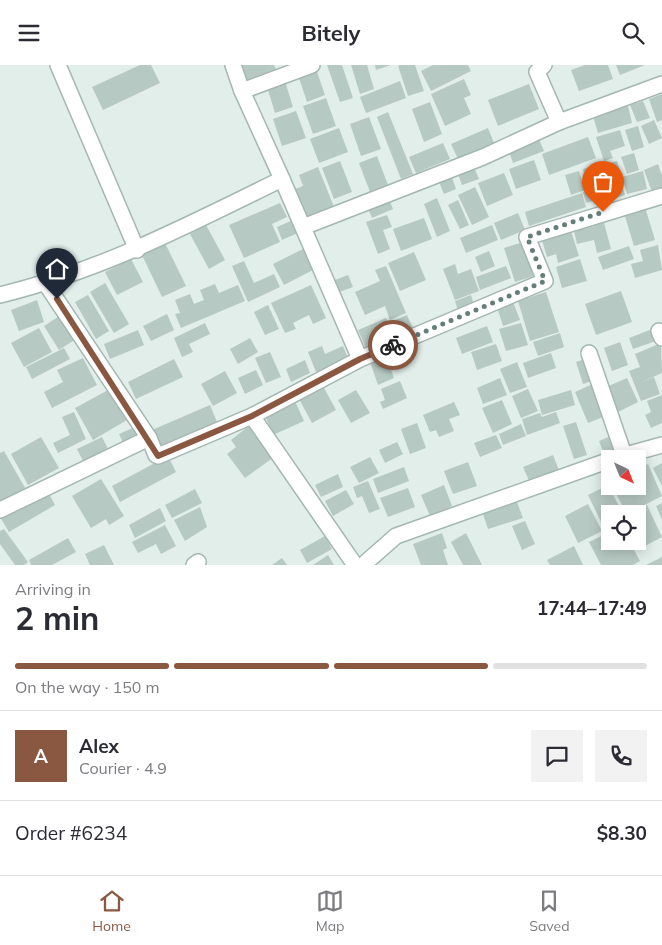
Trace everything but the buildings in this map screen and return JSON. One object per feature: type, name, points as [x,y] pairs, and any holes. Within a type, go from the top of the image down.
[{"type":"street","points":[[58,65],[136,250]]},
{"type":"street","points":[[232,65],[360,359]]},
{"type":"street","points":[[242,91],[312,65]]},
{"type":"street","points":[[544,65],[537,72],[559,122]]},
{"type":"street","points":[[303,227],[483,157],[559,122],[662,84]]},
{"type":"street","points":[[0,295],[46,284],[136,250],[282,179]]},
{"type":"street","points":[[46,284],[158,456],[252,416],[360,359],[545,281],[527,237],[662,196]]},
{"type":"street","points":[[589,353],[614,450]]},
{"type":"street","points":[[252,416],[355,565]]},
{"type":"street","points":[[0,510],[148,438]]},
{"type":"street","points":[[644,450],[662,445]]},
{"type":"street","points":[[363,565],[396,536],[601,463]]},
{"type":"way so far","points":[[393,345],[545,281],[527,237],[603,212]]},
{"type":"route","points":[[57,299],[158,456],[252,416],[360,359],[393,345]]}]
